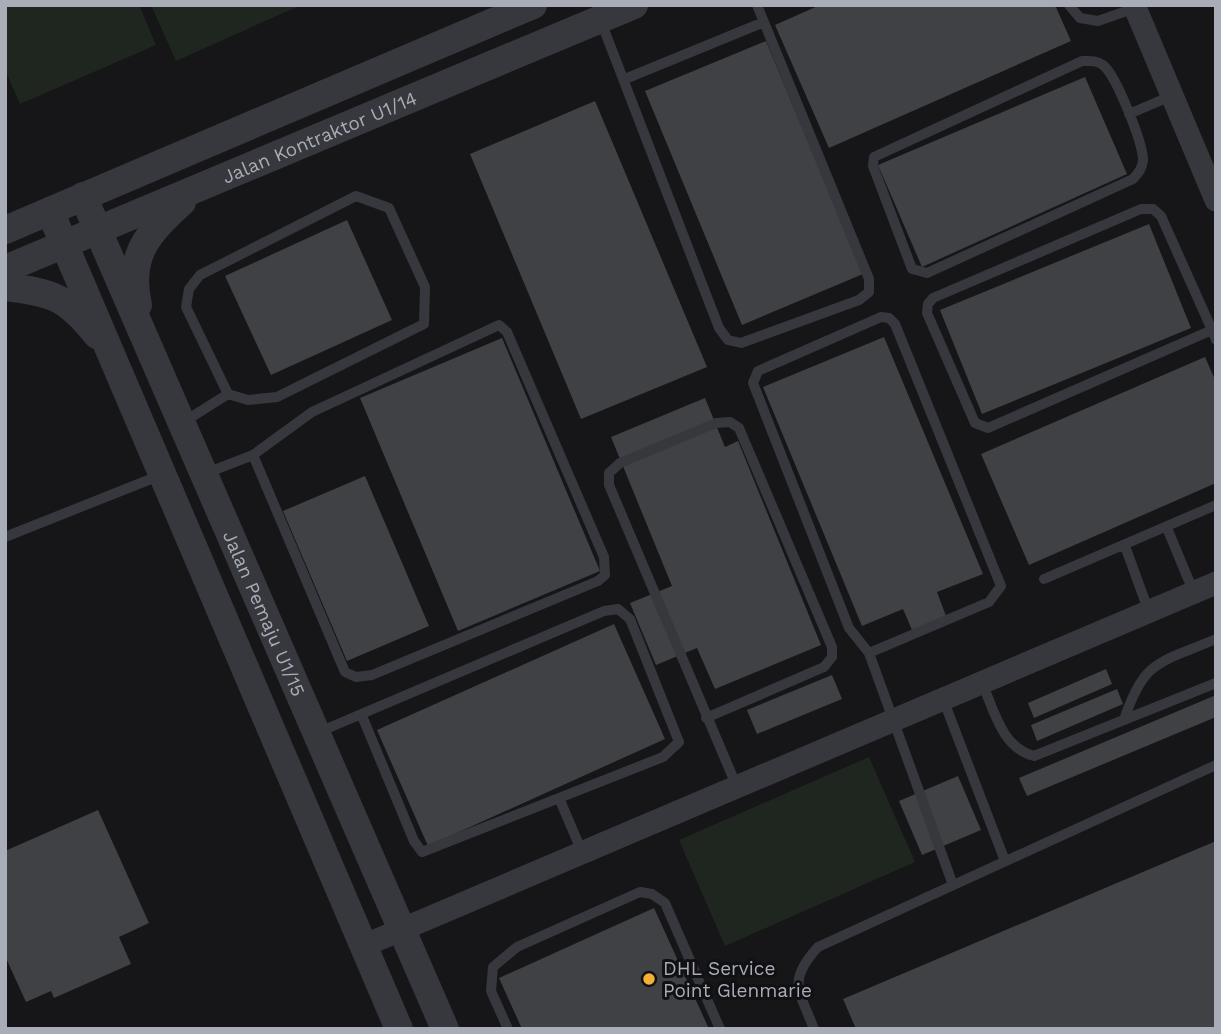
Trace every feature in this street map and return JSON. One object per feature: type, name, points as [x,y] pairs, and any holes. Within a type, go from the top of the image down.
[{"type":"street","name":"Jalan Kontraktor U1/14","points":[[5,230],[533,5]]},
{"type":"street","name":"Jalan Kontraktor U1/14","points":[[5,269],[634,5]]},
{"type":"street","points":[[1134,7],[1216,200]]},
{"type":"street","points":[[146,342],[134,287],[138,257],[149,232],[197,189]]},
{"type":"street","name":"Jalan Pemaju U1/15","points":[[83,196],[445,1029]]},
{"type":"street","name":"Jalan Pemaju U1/15","points":[[50,211],[399,1029]]},
{"type":"street","points":[[5,287],[47,292],[78,311],[113,357]]},
{"type":"street","points":[[363,946],[1216,583]]},
{"type":"lane","points":[[600,19],[719,328],[728,341],[741,343],[859,300],[869,292],[869,279],[757,5]]},
{"type":"lane","points":[[1069,5],[1080,18],[1098,21],[1134,7]]},
{"type":"lane","points":[[625,79],[764,22]]},
{"type":"lane","points":[[1082,61],[1095,61],[1106,67],[1129,114],[1143,157],[1142,170],[1133,178],[927,273],[912,269],[873,166],[874,157],[1082,61]]},
{"type":"lane","points":[[1129,114],[1171,96]]},
{"type":"lane","points":[[182,423],[228,394],[248,400],[277,397],[424,324],[425,287],[389,208],[356,196],[200,275],[189,289],[187,307],[228,394]]},
{"type":"lane","points":[[1141,209],[1153,209],[1161,216],[1214,333],[988,428],[975,423],[927,313],[928,304],[933,298],[1141,209]]},
{"type":"lane","points":[[869,653],[989,602],[1001,586],[895,324],[889,318],[881,317],[758,371],[753,383],[849,628],[869,653],[891,721],[953,885]]},
{"type":"lane","points":[[204,474],[253,456],[312,412],[499,325],[507,332],[604,557],[605,575],[598,581],[372,675],[356,677],[345,672],[253,456]]},
{"type":"lane","points":[[706,718],[824,667],[832,657],[832,647],[745,441],[739,428],[730,422],[716,423],[620,463],[609,473],[609,485],[706,718],[737,787]]},
{"type":"lane","points":[[5,537],[163,474]]},
{"type":"lane","points":[[1044,579],[1216,505]]},
{"type":"lane","points":[[1167,528],[1194,593]]},
{"type":"lane","points":[[1125,546],[1149,612]]},
{"type":"lane","points":[[317,733],[604,611],[618,608],[630,619],[679,742],[663,757],[422,852],[414,841],[362,716]]},
{"type":"lane","points":[[1124,720],[1135,688],[1151,667],[1216,639]]},
{"type":"lane","points":[[982,683],[1007,738],[1019,752],[1034,756],[1216,683]]},
{"type":"lane","points":[[943,699],[1005,861]]},
{"type":"lane","points":[[814,1029],[797,985],[800,966],[818,947],[1216,765]]},
{"type":"lane","points":[[559,798],[582,852]]},
{"type":"lane","points":[[508,1029],[491,991],[493,967],[517,947],[640,892],[652,894],[664,903],[720,1029]]},
{"type":"shaded area","points":[[5,5],[139,5],[156,45],[20,104],[5,70]]},
{"type":"shaded area","points":[[151,5],[301,5],[176,61]]},
{"type":"shaded area","points":[[869,757],[915,862],[725,946],[679,840]]},
{"type":"building","points":[[820,5],[1055,5],[1071,41],[829,148],[775,25]]},
{"type":"building","points":[[766,41],[863,274],[742,325],[645,91]]},
{"type":"building","points":[[1085,77],[1127,174],[922,267],[878,165]]},
{"type":"building","points":[[595,101],[707,367],[581,419],[470,154]]},
{"type":"building","points":[[347,220],[392,320],[271,375],[225,276]]},
{"type":"building","points":[[1149,224],[1191,328],[982,414],[940,310]]},
{"type":"building","points":[[884,337],[983,574],[937,592],[946,616],[912,630],[903,609],[862,626],[763,387]]},
{"type":"building","points":[[502,338],[600,571],[458,631],[360,398]]},
{"type":"building","points":[[1205,357],[1216,382],[1216,483],[1029,565],[981,454]]},
{"type":"building","points":[[705,398],[725,447],[738,441],[821,645],[715,689],[697,648],[656,665],[630,603],[672,586],[611,437]]},
{"type":"building","points":[[365,476],[429,626],[347,661],[283,511]]},
{"type":"building","points":[[614,624],[665,739],[428,846],[377,730]]},
{"type":"building","points":[[1106,669],[1112,684],[1034,718],[1028,703]]},
{"type":"building","points":[[832,675],[842,699],[757,734],[747,710]]},
{"type":"building","points":[[1117,689],[1123,704],[1037,741],[1031,725]]},
{"type":"building","points":[[1216,695],[1216,717],[1027,796],[1019,778]]},
{"type":"building","points":[[958,776],[981,830],[922,855],[899,801]]},
{"type":"building","points":[[98,810],[149,923],[119,937],[131,964],[54,998],[51,991],[26,1002],[5,956],[5,851]]},
{"type":"building","points":[[1216,841],[1216,1029],[856,1029],[843,999]]},
{"type":"building","points":[[654,908],[709,1029],[522,1029],[499,978]]},
{"type":"place","name":"DHL Service Point Glenmarie","points":[[649,979]]}]
